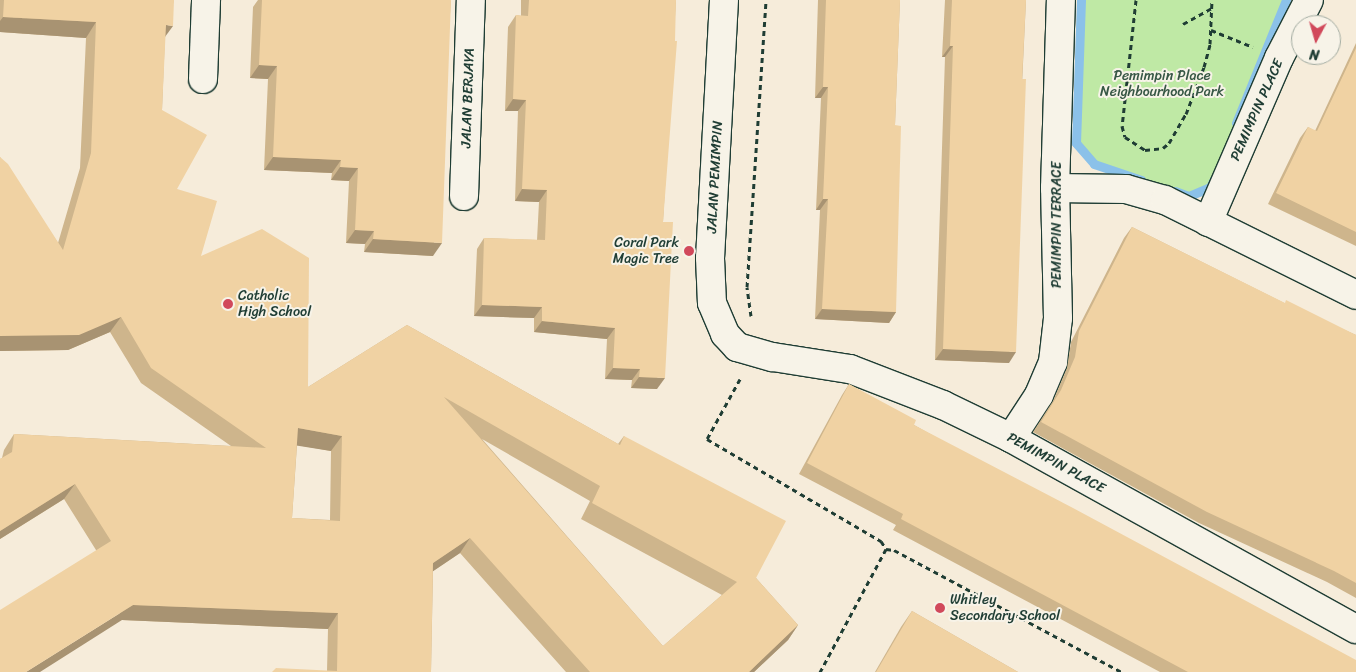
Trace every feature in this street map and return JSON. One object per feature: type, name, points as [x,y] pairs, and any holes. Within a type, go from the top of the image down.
[{"type":"street","points":[[203,79],[206,0]]},
{"type":"street","name":"JALAN BERJAYA","points":[[464,196],[471,0]]},
{"type":"street","name":"JALAN PEMIMPIN","points":[[724,0],[710,258],[712,303],[725,334],[745,350]]},
{"type":"street","name":"PEMIMPIN TERRACE","points":[[1012,438],[1039,396],[1053,362],[1058,318],[1055,188],[1061,0]]},
{"type":"street","name":"PEMIMPIN PLACE","points":[[1208,222],[1279,58],[1309,0]]},
{"type":"street","points":[[1055,188],[1126,189],[1165,200],[1356,295]]},
{"type":"street","name":"PEMIMPIN PLACE","points":[[745,350],[850,369],[943,405],[1012,438],[1356,629]]},
{"type":"path","points":[[766,0],[747,288],[745,350],[707,439],[882,541],[886,549]]},
{"type":"path","points":[[1136,0],[1122,126],[1125,137],[1145,150],[1163,148],[1176,134],[1204,67],[1211,30],[1212,0]]},
{"type":"path","points":[[1182,24],[1212,8]]},
{"type":"path","points":[[1211,30],[1238,42]]},
{"type":"path","points":[[820,672],[886,549]]},
{"type":"path","points":[[886,549],[894,550],[1122,672]]},
{"type":"green space","name":"Pemimpin Place Neighbourhood Park","points":[[1081,0],[1286,0],[1210,187],[1189,196],[1094,164],[1076,143]]},
{"type":"building","name":"Catholic High School","points":[[4,0],[174,0],[173,26],[166,25],[162,110],[207,135],[177,189],[217,201],[201,256],[262,229],[309,258],[308,387],[407,325],[620,445],[624,436],[786,521],[756,578],[798,625],[749,672],[590,672],[470,538],[433,563],[431,672],[272,672],[276,668],[337,671],[338,613],[133,605],[26,672],[0,672],[0,610],[111,541],[75,484],[0,531],[0,459],[12,452],[14,434],[266,448],[151,368],[121,317],[79,335],[0,336],[0,157],[8,164],[63,250],[91,153],[96,22],[3,17]],"holes":[[[444,397],[600,486],[592,503],[737,582],[663,646]],[[298,428],[342,436],[340,521],[292,518]]]},
{"type":"building","points":[[262,0],[451,0],[442,243],[373,239],[374,231],[355,230],[358,168],[340,167],[341,160],[273,157],[277,66],[259,65]]},
{"type":"building","points":[[529,0],[676,0],[675,41],[677,41],[663,222],[673,222],[665,378],[639,377],[640,369],[613,368],[615,328],[542,321],[542,307],[482,305],[484,238],[545,240],[547,190],[522,189],[526,100],[513,99],[516,15],[528,16]]},
{"type":"building","points":[[826,0],[900,0],[895,125],[901,126],[896,312],[822,309],[828,199],[823,199],[828,87],[823,87]]},
{"type":"building","points":[[952,0],[1026,0],[1022,79],[1026,79],[1016,352],[943,349],[953,46],[950,46]]},
{"type":"building","points":[[1356,48],[1356,232],[1276,193],[1308,127],[1317,131]]},
{"type":"building","points":[[1132,227],[1285,303],[1286,300],[1356,335],[1356,583],[1207,512],[1041,422],[1061,390],[1075,357],[1079,331]]},
{"type":"building","points":[[849,384],[916,420],[914,425],[1356,660],[1356,672],[1188,672],[901,519],[903,514],[807,463]]},
{"type":"building","points":[[912,611],[1018,672],[876,672]]},
{"type":"waterway","points":[[1081,0],[1076,143],[1094,164],[1141,180]]},
{"type":"waterway","points":[[1236,123],[1286,0]]},
{"type":"waterway","points":[[1175,191],[1189,196],[1210,187],[1214,179]]},
{"type":"place","name":"Coral Park Magic Tree","points":[[689,251]]},
{"type":"place","name":"Catholic High School","points":[[228,304]]},
{"type":"place","name":"Whitley Secondary School","points":[[940,608]]}]
